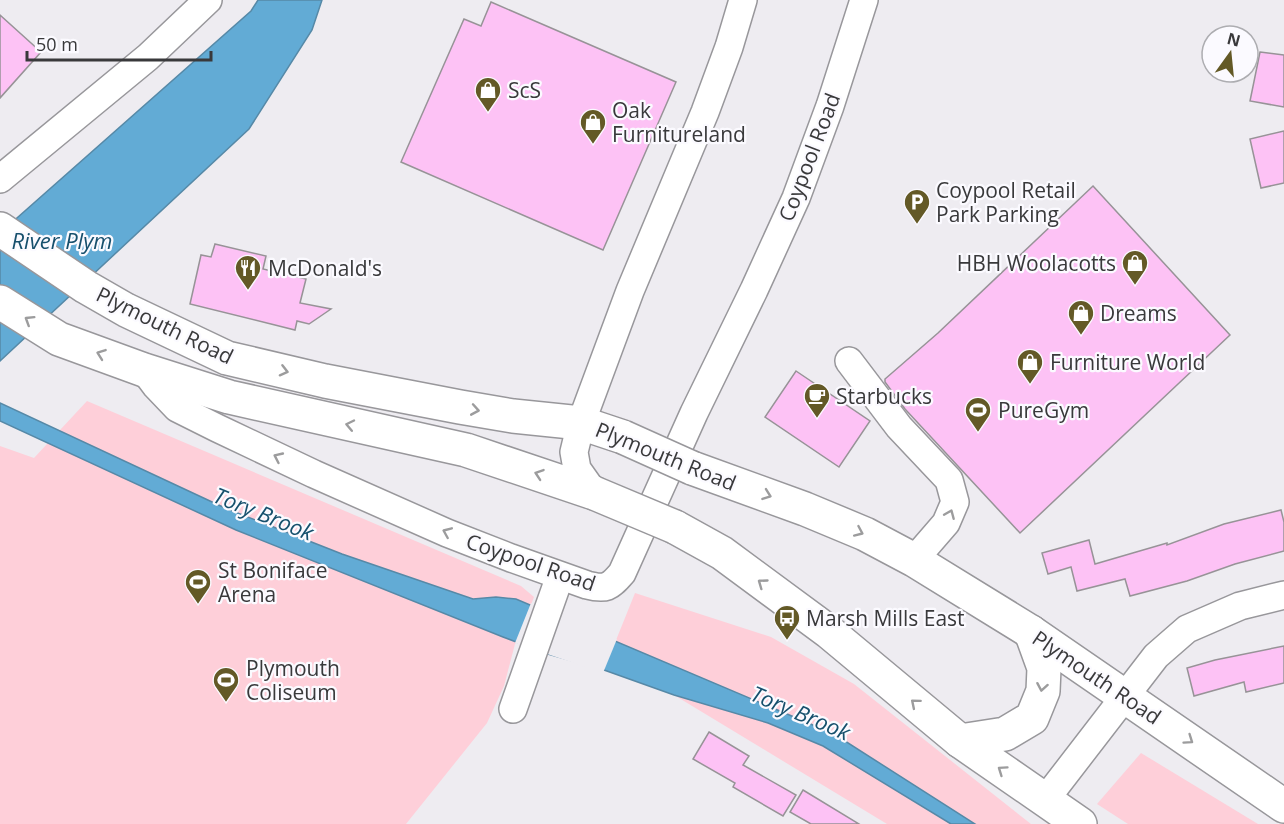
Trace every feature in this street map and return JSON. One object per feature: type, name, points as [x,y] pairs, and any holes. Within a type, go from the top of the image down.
[{"type":"main road","name":"Plymouth Road","points":[[0,229],[86,287],[126,310],[227,358],[325,381],[471,409],[581,423],[622,437],[692,468],[805,509],[865,534],[914,560],[1031,632],[1284,806]]},
{"type":"main road","name":"Plymouth Road","points":[[0,302],[59,339],[144,370],[229,397],[466,450],[594,493],[675,527],[722,553],[829,632],[960,741],[1080,824]]},
{"type":"main road","points":[[960,741],[1005,734],[1032,718],[1043,691],[1044,668],[1031,632]]},
{"type":"street","points":[[0,179],[148,57],[208,0]]},
{"type":"street","points":[[594,493],[578,469],[574,452],[581,423],[630,291],[705,112],[729,47],[742,0]]},
{"type":"street","name":"Coypool Road","points":[[144,370],[177,408],[314,474],[447,533],[560,576],[600,588],[612,585],[622,573],[694,413],[796,198],[830,106],[864,0]]},
{"type":"street","points":[[849,361],[899,427],[949,480],[955,502],[946,524],[914,560]]},
{"type":"street","points":[[513,709],[560,576]]},
{"type":"street","points":[[1045,800],[1156,656],[1187,629],[1240,606],[1284,596]]},
{"type":"shaded area","name":"St Boniface Arena","points":[[87,401],[521,586],[534,597],[515,644],[504,686],[487,723],[406,824],[0,824],[0,446],[34,458]]},
{"type":"shaded area","points":[[635,593],[771,637],[854,684],[1031,824],[887,824],[674,695],[604,670]]},
{"type":"shaded area","points":[[1141,753],[1258,824],[1128,824],[1097,804]]},
{"type":"water","name":"River Plym","points":[[258,0],[322,0],[312,30],[249,129],[0,361],[0,233],[251,11]]},
{"type":"water","points":[[0,403],[225,508],[342,554],[473,599],[496,597],[516,599],[834,734],[975,824],[951,824],[823,746],[768,723],[548,654],[236,530],[0,421]]},
{"type":"pier","points":[[531,603],[617,639],[603,673],[515,643]]},
{"type":"building","points":[[491,2],[676,82],[603,250],[401,162],[464,19],[481,26]]},
{"type":"building","points":[[0,15],[41,52],[0,98]]},
{"type":"building","points":[[1260,52],[1284,55],[1284,107],[1250,101],[1253,84],[1260,84]]},
{"type":"building","points":[[1284,131],[1284,183],[1261,188],[1250,139]]},
{"type":"building","points":[[1093,186],[1230,335],[1020,533],[905,409],[885,379],[938,333]]},
{"type":"building","name":"McDonald's","points":[[215,244],[266,256],[263,269],[306,279],[300,303],[331,309],[309,324],[297,321],[295,330],[190,304],[201,255],[211,257]]},
{"type":"building","name":"Starbucks","points":[[796,371],[870,421],[839,467],[765,417]]},
{"type":"building","points":[[1281,510],[1284,522],[1284,551],[1130,596],[1125,579],[1077,591],[1071,567],[1048,574],[1042,553],[1089,540],[1095,564],[1167,543],[1167,545],[1224,524]]},
{"type":"building","points":[[1284,646],[1284,683],[1246,692],[1244,682],[1194,696],[1187,668]]},
{"type":"building","points":[[709,732],[749,756],[743,765],[796,795],[783,816],[733,787],[735,783],[693,759]]},
{"type":"building","points":[[803,790],[859,824],[811,824],[790,812]]},
{"type":"place","name":"ScS","points":[[488,113]]},
{"type":"place","name":"Oak Furnitureland","points":[[593,145]]},
{"type":"place","name":"Coypool Retail Park Parking","points":[[917,225]]},
{"type":"place","name":"HBH Woolacotts","points":[[1135,286]]},
{"type":"place","name":"McDonald's","points":[[248,291]]},
{"type":"place","name":"Dreams","points":[[1081,336]]},
{"type":"place","name":"Furniture World","points":[[1030,385]]},
{"type":"place","name":"Starbucks","points":[[817,419]]},
{"type":"place","name":"PureGym","points":[[978,433]]},
{"type":"place","name":"St Boniface Arena","points":[[198,605]]},
{"type":"place","name":"Marsh Mills East","points":[[787,641]]},
{"type":"place","name":"Plymouth Coliseum","points":[[226,703]]},
{"type":"water label","name":"Tory Brook","points":[[264,513]]},
{"type":"water label","name":"Tory Brook","points":[[801,712]]}]
